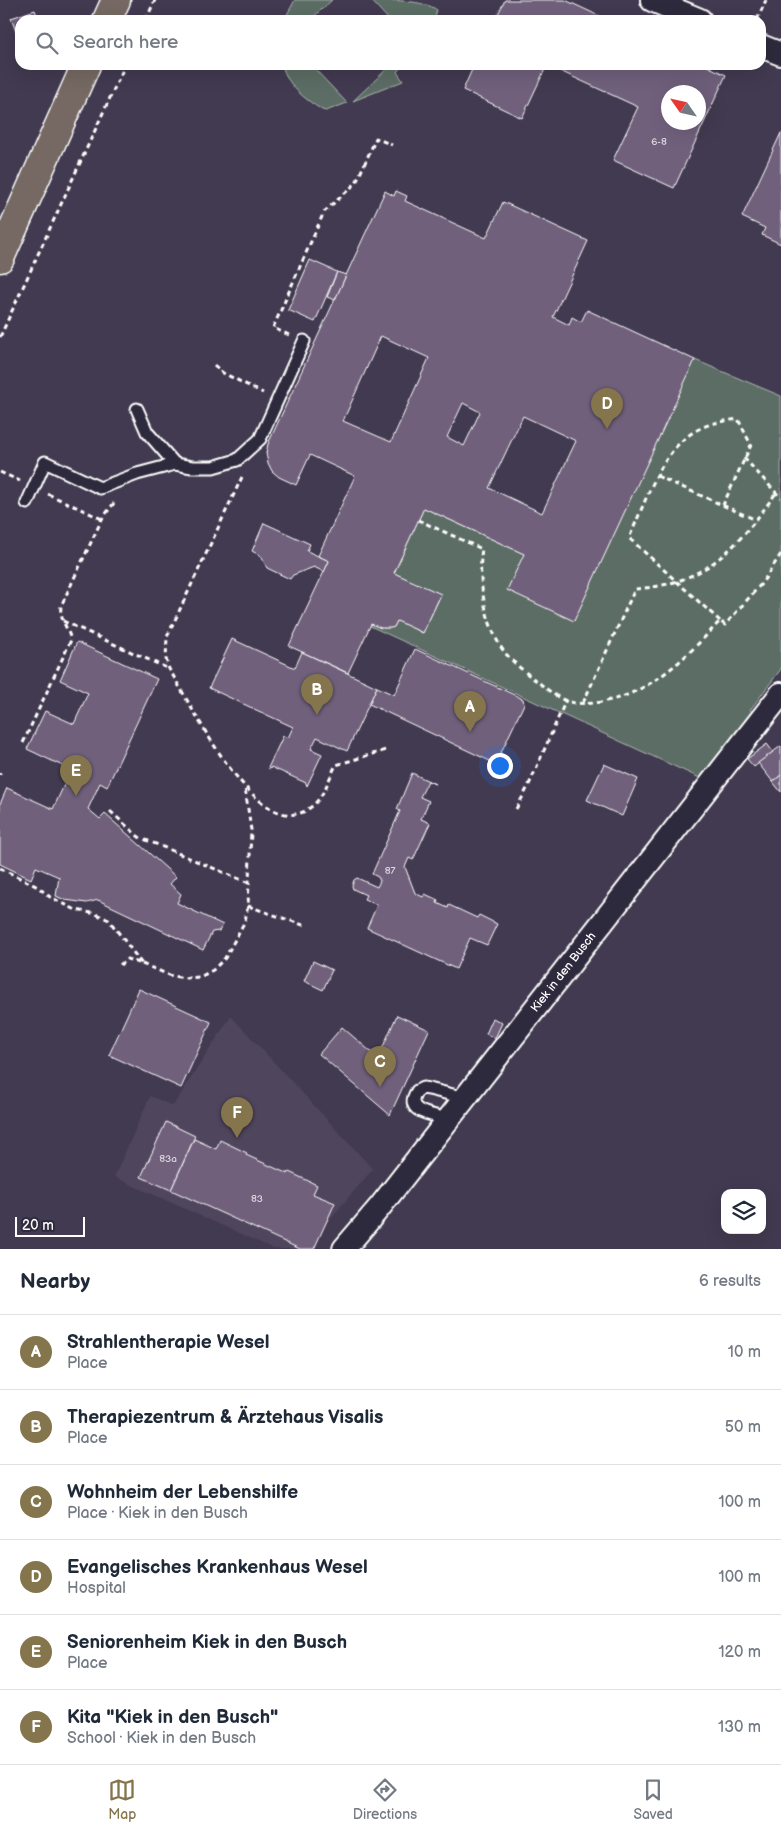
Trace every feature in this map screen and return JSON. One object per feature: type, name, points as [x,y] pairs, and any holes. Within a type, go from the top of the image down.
[{"type":"main road","points":[[109,15],[116,0]]},
{"type":"main road","points":[[0,258],[84,70]]},
{"type":"street","points":[[652,0],[688,15]]},
{"type":"street","points":[[766,48],[781,54]]},
{"type":"street","name":"Kiek in den Busch","points":[[344,1249],[379,1208],[781,694]]},
{"type":"lane","points":[[26,503],[45,462],[100,488],[137,474],[176,464],[192,468],[213,467],[237,460],[260,439],[304,340]]},
{"type":"lane","points":[[136,410],[147,432],[176,464]]},
{"type":"lane","points":[[448,1119],[416,1109],[413,1100],[417,1091],[423,1088],[465,1098]]},
{"type":"path","points":[[148,15],[155,0]]},
{"type":"path","points":[[759,15],[766,0]]},
{"type":"path","points":[[0,337],[123,70]]},
{"type":"path","points":[[304,340],[273,328],[324,212],[356,183],[376,138],[392,145]]},
{"type":"path","points":[[214,365],[223,373],[238,380]]},
{"type":"path","points":[[723,506],[750,445],[738,420],[724,421],[703,427],[681,441],[666,458],[629,538],[725,625],[770,572],[781,554]]},
{"type":"path","points":[[744,458],[781,498]]},
{"type":"path","points":[[657,476],[756,520]]},
{"type":"path","points":[[239,482],[167,637],[166,659],[169,669],[223,758],[245,788],[256,800],[278,813],[288,815],[311,808],[320,797],[336,764],[386,750]]},
{"type":"path","points":[[583,703],[635,589],[677,582],[706,567],[739,541],[776,492]]},
{"type":"path","points":[[23,743],[71,640],[60,615],[61,606],[102,519],[116,500]]},
{"type":"path","points":[[418,520],[482,549],[479,564],[483,597],[493,628],[506,653],[531,677],[566,700],[583,703],[612,700],[648,684],[683,658],[720,621]]},
{"type":"path","points":[[62,620],[169,669]]},
{"type":"path","points":[[516,809],[528,787],[566,700]]},
{"type":"path","points":[[120,965],[128,959],[172,976],[187,978],[200,977],[213,970],[225,958],[245,921],[248,906],[251,830],[245,788]]},
{"type":"path","points":[[110,811],[139,837],[249,883]]},
{"type":"path","points":[[0,868],[38,887],[50,897],[76,910],[96,914],[109,920],[142,964]]},
{"type":"path","points":[[248,906],[306,926]]},
{"type":"shaded area","points":[[231,1016],[373,1169],[324,1226],[314,1249],[274,1249],[114,1177],[150,1096],[173,1106]]},
{"type":"green space","points":[[295,0],[332,0],[316,15],[287,15]]},
{"type":"green space","points":[[371,0],[415,2],[437,10],[436,15],[384,15]]},
{"type":"green space","points":[[284,70],[316,70],[347,103],[326,111],[322,110],[293,86]]},
{"type":"green space","points":[[386,70],[399,70],[397,72],[403,81],[353,101]]},
{"type":"green space","points":[[695,360],[781,396],[781,669],[750,710],[754,713],[702,779],[370,626],[371,624],[382,628],[391,628],[394,627],[397,621],[423,633],[441,595],[394,573],[424,508],[524,554]]},
{"type":"building","points":[[505,0],[565,0],[597,15],[498,15]]},
{"type":"building","points":[[35,10],[37,15],[20,15]]},
{"type":"building","points":[[15,17],[15,29],[11,18]]},
{"type":"building","points":[[472,70],[545,70],[522,118],[463,90]]},
{"type":"building","points":[[558,70],[716,70],[726,75],[706,118],[706,85],[661,85],[661,130],[701,130],[674,188],[613,160],[638,107]]},
{"type":"building","points":[[781,133],[781,244],[762,235],[765,228],[742,217]]},
{"type":"building","points":[[385,191],[394,196],[396,191],[407,196],[405,201],[486,238],[503,202],[588,241],[553,317],[569,325],[572,317],[581,322],[587,310],[695,360],[574,621],[507,590],[524,554],[424,508],[394,573],[441,594],[423,633],[397,621],[394,627],[391,628],[381,628],[371,624],[348,673],[289,646],[329,561],[318,556],[355,476],[310,455],[296,485],[279,477],[272,471],[266,453],[268,444]],"holes":[[[381,336],[429,358],[391,442],[343,421]],[[463,403],[480,412],[464,446],[447,437]],[[523,416],[576,441],[542,513],[489,488]]]},
{"type":"building","points":[[310,260],[337,272],[315,322],[288,310]]},
{"type":"building","points":[[337,272],[346,275],[335,300],[327,297]]},
{"type":"building","points":[[264,523],[310,544],[307,551],[329,561],[324,572],[314,567],[293,575],[290,579],[267,568],[261,556],[252,551]]},
{"type":"building","points":[[232,639],[295,668],[302,652],[377,687],[347,751],[317,737],[311,749],[322,754],[307,786],[306,783],[271,767],[270,769],[268,768],[283,736],[288,738],[293,727],[209,688]]},
{"type":"building","points":[[77,642],[157,679],[107,787],[100,783],[88,809],[100,819],[105,814],[176,877],[170,884],[181,894],[177,903],[223,925],[219,931],[212,932],[203,950],[98,900],[87,903],[65,900],[56,896],[59,877],[36,867],[31,879],[0,864],[0,804],[7,788],[53,809],[71,770],[27,749],[45,711],[74,724],[88,693],[60,680]]},
{"type":"building","points":[[415,649],[523,699],[524,704],[497,761],[492,762],[369,704],[377,687],[394,695]]},
{"type":"building","points":[[767,744],[773,752],[754,767],[747,759]]},
{"type":"building","points":[[781,746],[781,775],[773,782],[758,763]]},
{"type":"building","points":[[604,764],[638,779],[622,816],[587,800]]},
{"type":"building","points":[[412,773],[435,784],[428,781],[420,797],[429,801],[421,819],[430,823],[413,860],[409,858],[405,867],[415,893],[423,897],[425,894],[438,900],[437,903],[448,908],[449,905],[477,918],[479,915],[497,924],[487,945],[470,938],[456,969],[367,928],[377,905],[364,899],[366,895],[353,889],[352,886],[357,878],[377,887],[380,881],[378,877],[372,874],[400,811],[397,809]]},
{"type":"building","points":[[781,775],[781,792],[773,782]]},
{"type":"building","points":[[313,961],[332,970],[323,990],[304,981]]},
{"type":"building","points":[[139,989],[211,1022],[181,1088],[109,1055]]},
{"type":"building","points":[[397,1015],[429,1030],[390,1115],[319,1054],[342,1027],[378,1058]]},
{"type":"building","points":[[493,1018],[502,1023],[495,1038],[486,1034]]},
{"type":"building","points":[[166,1122],[195,1136],[171,1190],[141,1177]]},
{"type":"building","points":[[194,1139],[216,1149],[220,1140],[247,1153],[246,1155],[317,1185],[313,1194],[335,1203],[314,1249],[300,1249],[171,1190]]},
{"type":"place","name":"Evangelisches Krankenhaus Wesel","points":[[607,429]]},
{"type":"place","name":"Therapiezentrum & Ärztehaus Visalis","points":[[317,715]]},
{"type":"place","name":"Strahlentherapie Wesel","points":[[470,732]]},
{"type":"place","name":"Seniorenheim Kiek in den Busch","points":[[76,796]]},
{"type":"place","name":"Wohnheim der Lebenshilfe","points":[[380,1087]]},
{"type":"place","name":"Kita \"Kiek in den Busch\"","points":[[237,1138]]}]
